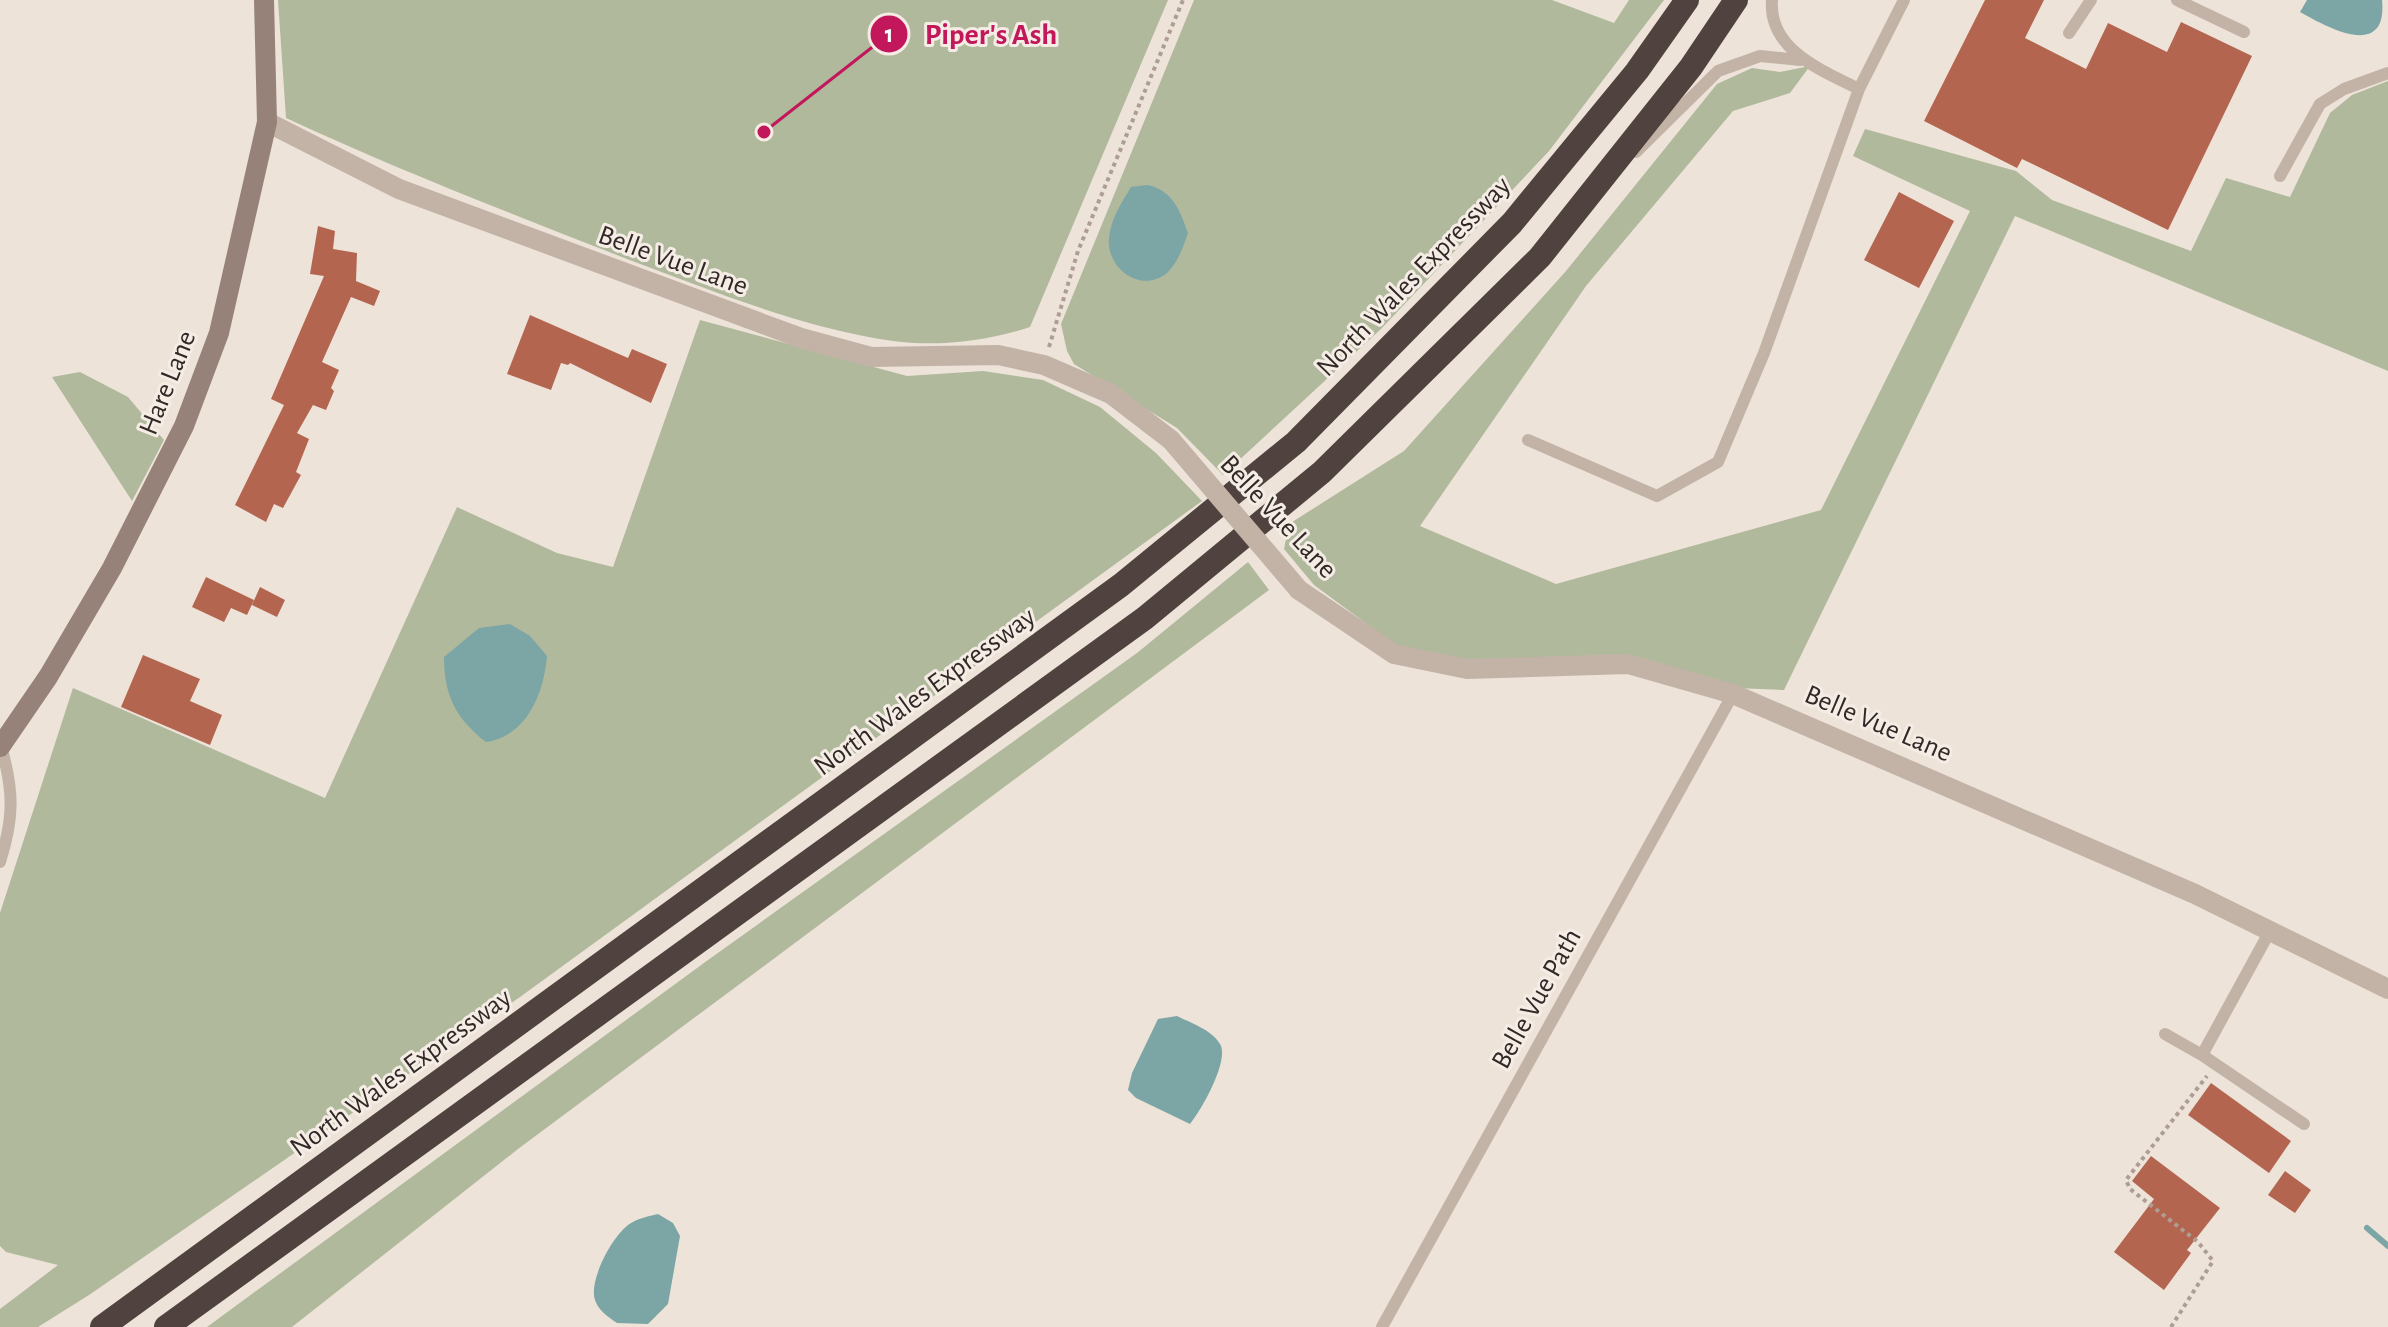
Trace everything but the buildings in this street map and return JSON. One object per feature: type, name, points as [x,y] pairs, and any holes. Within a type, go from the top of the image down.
[{"type":"highway","name":"North Wales Expressway","points":[[102,1327],[1121,585],[1296,442],[1512,223],[1637,71],[1687,0]]},
{"type":"highway","points":[[166,1327],[1145,618],[1322,472],[1540,257],[1691,67],[1736,0]]},
{"type":"street","name":"Hare Lane","points":[[0,747],[48,677],[112,568],[184,426],[219,333],[267,122],[264,0]]},
{"type":"street","name":"Belle Vue Lane","points":[[267,122],[399,189],[801,338],[871,357],[998,355],[1044,365],[1111,394],[1171,440],[1299,590],[1394,654],[1467,669],[1628,664],[1733,694],[2137,868],[2388,989]]},
{"type":"lane","points":[[1772,0],[1777,24],[1800,60]]},
{"type":"lane","points":[[1528,440],[1657,496],[1718,462],[1764,353],[1859,89],[1904,0]]},
{"type":"lane","points":[[2069,33],[2091,0]]},
{"type":"lane","points":[[2177,0],[2244,32]]},
{"type":"lane","points":[[1565,223],[1718,71],[1760,56],[1800,60],[1859,89]]},
{"type":"lane","points":[[2280,176],[2320,104],[2344,89],[2388,73]]},
{"type":"lane","name":"Belle Vue Path","points":[[1382,1327],[1733,694]]},
{"type":"lane","points":[[0,747],[13,789],[10,831],[0,862]]},
{"type":"lane","points":[[2202,1055],[2270,931]]},
{"type":"lane","points":[[2165,1034],[2216,1064],[2304,1124]]},
{"type":"path","points":[[1044,365],[1078,251],[1183,0]]},
{"type":"path","points":[[2171,1327],[2213,1261],[2198,1242],[2130,1189],[2126,1180],[2216,1064]]},
{"type":"green space","points":[[278,0],[1168,0],[1030,327],[980,339],[927,343],[859,335],[792,318],[725,296],[455,191],[286,118]]},
{"type":"green space","points":[[1194,0],[1552,0],[1614,23],[1629,0],[1664,0],[1549,151],[1382,328],[1223,475],[1177,428],[1074,364],[1067,351],[1061,324]]},
{"type":"green space","points":[[1810,66],[1790,93],[1733,111],[1586,286],[1420,526],[1556,584],[1821,510],[1970,211],[1853,156],[1865,129],[2016,171],[2052,200],[2191,251],[2226,178],[2290,197],[2330,113],[2352,95],[2388,81],[2388,371],[2015,216],[1784,690],[1734,688],[1626,656],[1467,661],[1398,647],[1314,585],[1284,549],[1289,524],[1404,451],[1566,271],[1717,84],[1752,68],[1780,72]]},
{"type":"green space","points":[[700,320],[907,376],[983,371],[1043,380],[1100,407],[1156,453],[1202,501],[520,997],[89,1295],[38,1327],[0,1327],[0,1309],[58,1265],[6,1252],[0,1246],[0,913],[73,688],[325,798],[457,507],[557,553],[613,567]]},
{"type":"green space","points":[[80,372],[128,397],[164,440],[132,501],[52,377]]},
{"type":"green space","points":[[1248,562],[1269,590],[518,1149],[292,1327],[207,1327],[708,960],[1137,653]]},
{"type":"water","points":[[2307,0],[2382,0],[2381,19],[2375,30],[2365,35],[2339,31],[2300,12]]},
{"type":"water","points":[[1147,185],[1169,197],[1188,233],[1172,268],[1158,278],[1147,281],[1137,280],[1119,268],[1113,260],[1109,238],[1114,218],[1131,187]]},
{"type":"water","points":[[510,624],[530,636],[547,656],[545,670],[537,698],[523,722],[500,738],[486,742],[467,724],[449,695],[444,657],[479,628]]},
{"type":"water","points":[[1177,1016],[1212,1035],[1222,1051],[1213,1085],[1190,1124],[1136,1098],[1128,1090],[1132,1073],[1158,1019]]},
{"type":"water","points":[[658,1214],[673,1223],[680,1236],[668,1304],[648,1324],[617,1323],[601,1310],[595,1300],[595,1280],[599,1269],[611,1245],[626,1227],[639,1219]]},
{"type":"waterway","points":[[2367,1228],[2388,1246]]},
{"type":"place","name":"Piper's Ash","points":[[764,132]]}]
